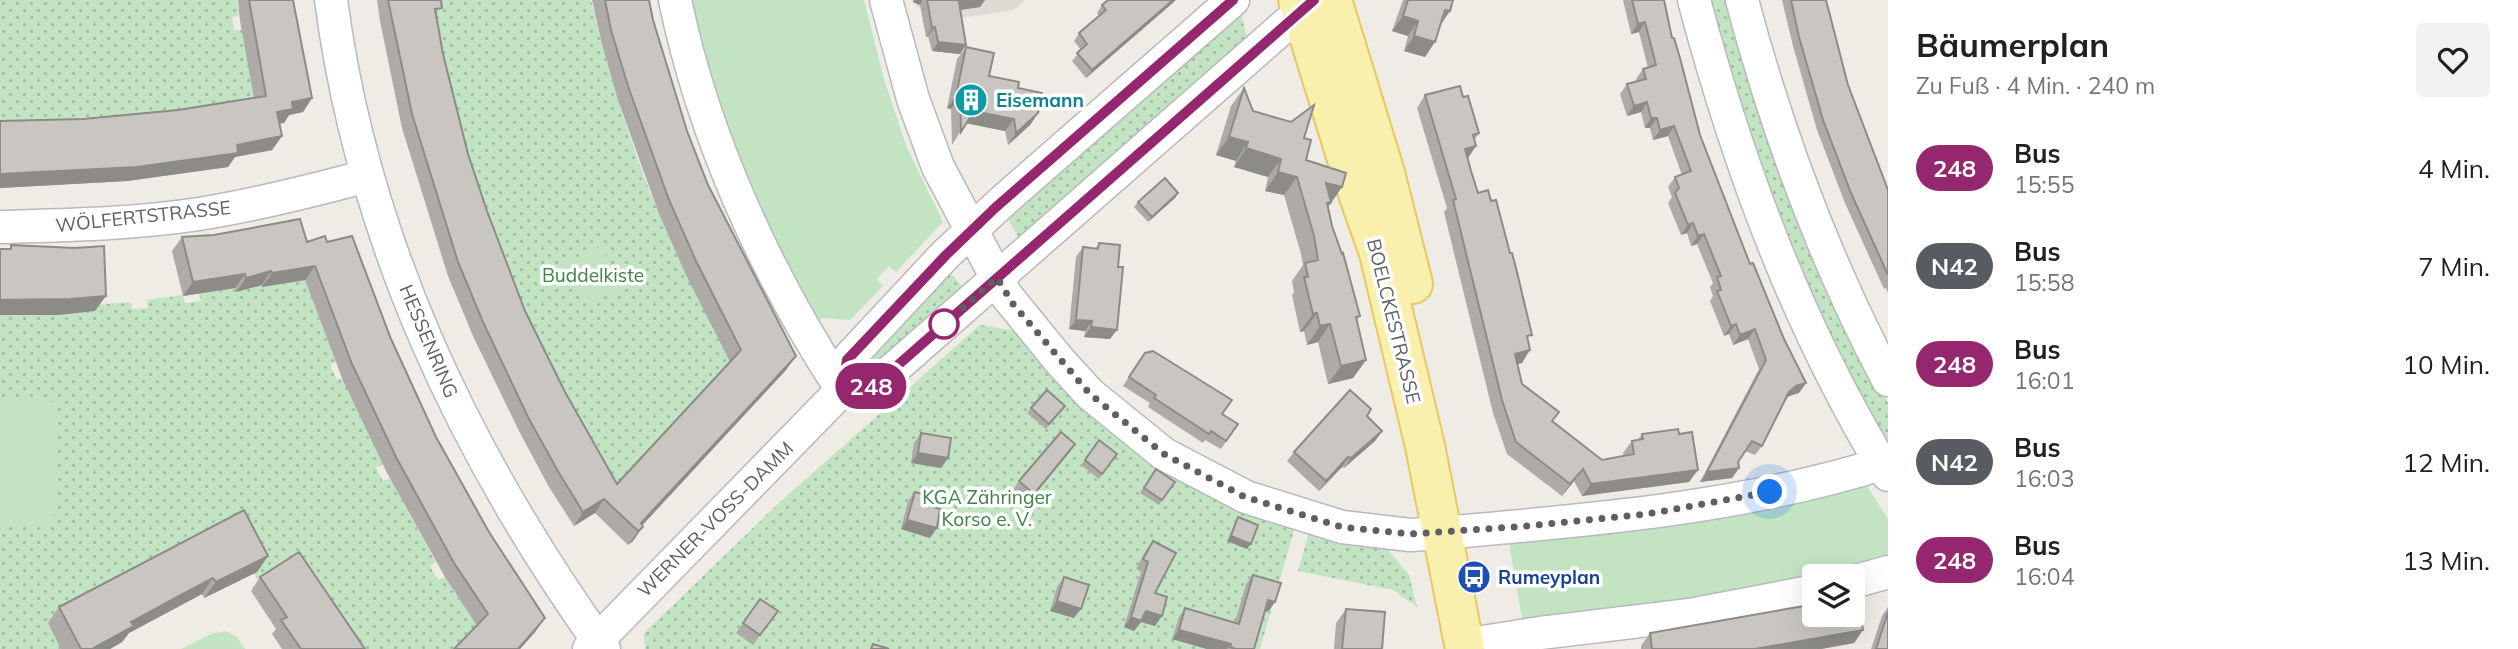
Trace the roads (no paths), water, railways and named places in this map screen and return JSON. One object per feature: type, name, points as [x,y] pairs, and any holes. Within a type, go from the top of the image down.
[{"type":"main road","name":"BOELCKESTRASSE","points":[[1312,3],[1369,177],[1407,255],[1476,646]]},
{"type":"street","name":"HESSENRING","points":[[331,0],[367,176],[410,300],[463,421],[526,534],[597,646]]},
{"type":"street","points":[[675,0],[699,96],[744,208],[806,334],[842,390]]},
{"type":"street","points":[[886,0],[928,142],[938,167],[1013,304],[1090,394],[1164,454],[1245,497],[1342,527],[1410,534],[1615,518],[1711,504],[1886,467],[1819,349],[1763,221],[1732,132],[1695,0]]},
{"type":"street","points":[[842,390],[847,360],[905,296],[972,230],[1233,0]]},
{"type":"street","points":[[1742,0],[1777,121],[1807,204],[1838,280],[1888,380]]},
{"type":"street","points":[[842,390],[874,386],[1312,3]]},
{"type":"street","name":"WÖLFERTSTRASSE","points":[[0,228],[104,223],[198,214],[292,196],[367,176]]},
{"type":"street","name":"WERNER-VOSS-DAMM","points":[[597,646],[842,390]]},
{"type":"street","points":[[1865,579],[1888,572]]},
{"type":"street","points":[[1476,646],[1540,632],[1690,615],[1802,593]]},
{"type":"place","name":"Eisemann","points":[[971,100]]},
{"type":"place","name":"Rumeyplan","points":[[1474,577]]},
{"type":"park label","name":"Buddelkiste","points":[[593,275]]},
{"type":"park label","name":"KGA Zähringer Korso e. V.","points":[[987,508]]}]
